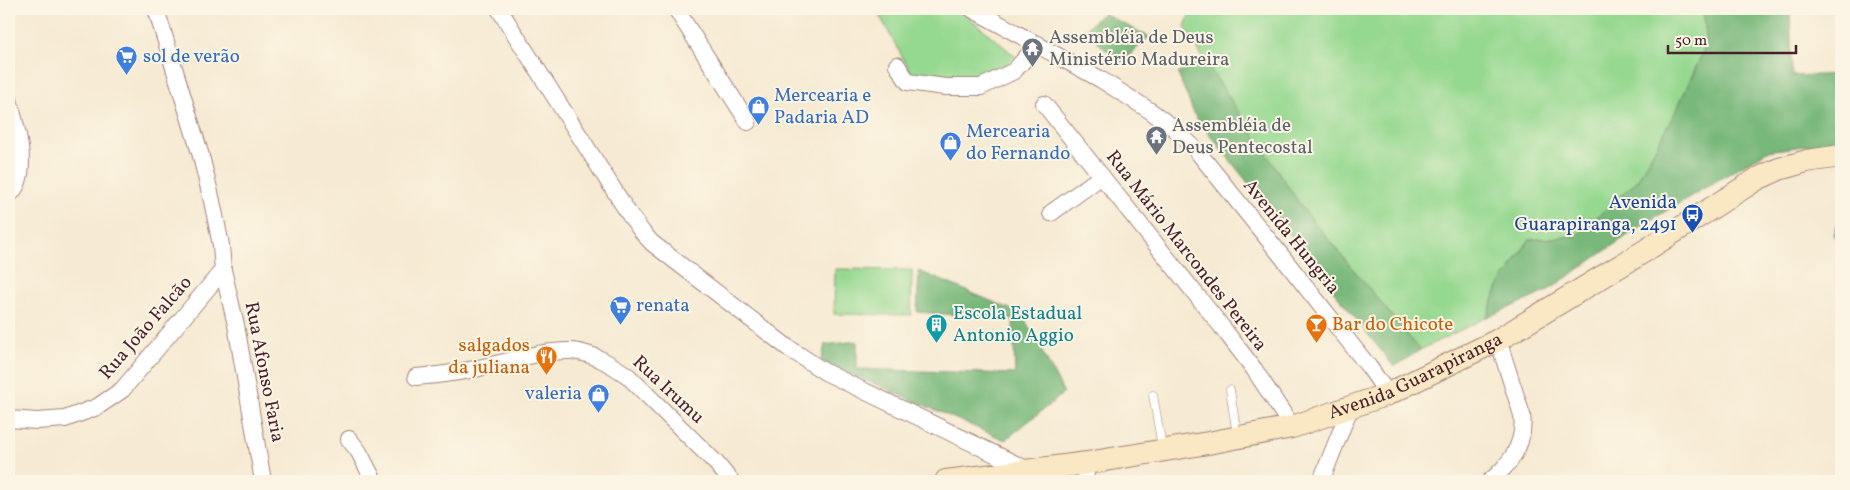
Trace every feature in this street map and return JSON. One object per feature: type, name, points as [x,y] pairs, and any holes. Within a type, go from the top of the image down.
[{"type":"main road","name":"Avenida Guarapiranga","points":[[957,481],[1030,471],[1086,472],[1162,450],[1292,427],[1350,408],[1388,394],[1498,340],[1643,252],[1757,179],[1780,168],[1806,161],[1841,156]]},
{"type":"street","name":"Rua Afonso Faria","points":[[156,9],[201,156],[217,227],[223,270],[236,324],[263,481]]},
{"type":"street","points":[[499,9],[629,214],[652,243],[786,347],[825,372],[1030,471]]},
{"type":"street","points":[[676,9],[748,122]]},
{"type":"street","name":"Avenida Hungria","points":[[972,9],[1100,79],[1175,129],[1197,151],[1280,254],[1388,394]]},
{"type":"street","points":[[897,65],[908,82],[945,88],[981,88],[1014,71],[1038,44]]},
{"type":"street","points":[[9,100],[19,145],[20,172],[17,187],[9,195]]},
{"type":"street","name":"Rua Mário Marcondes Pereira","points":[[1044,104],[1222,327],[1254,369],[1292,427]]},
{"type":"street","points":[[1051,213],[1102,176]]},
{"type":"street","name":"Rua João Falcão","points":[[9,419],[37,421],[65,419],[97,407],[122,390],[223,270]]},
{"type":"street","points":[[1490,481],[1501,472],[1516,453],[1524,426],[1522,414],[1498,340]]},
{"type":"street","name":"Rua Irumu","points":[[416,377],[450,375],[542,353],[573,351],[598,358],[628,376],[716,463],[731,481]]},
{"type":"street","points":[[1321,481],[1350,408]]},
{"type":"street","points":[[349,439],[374,481]]},
{"type":"lane","points":[[1230,390],[1238,437]]},
{"type":"lane","points":[[1153,395],[1162,450]]},
{"type":"green space","points":[[876,9],[959,9],[1015,56],[1003,67],[991,74],[967,81],[940,79],[911,73]]},
{"type":"green space","points":[[1191,9],[1703,9],[1707,43],[1677,109],[1637,181],[1576,236],[1529,240],[1498,287],[1487,317],[1420,350],[1303,209],[1214,77],[1185,27]]},
{"type":"green space","points":[[1703,9],[1790,9],[1792,76],[1841,74],[1841,141],[1767,151],[1644,224],[1544,293],[1487,317],[1498,287],[1529,240],[1576,236],[1637,181],[1677,109],[1707,43]]},
{"type":"green space","points":[[1103,13],[1149,37],[1121,63],[1084,30]]},
{"type":"green space","points":[[1203,58],[1303,209],[1420,350],[1394,367],[1195,116],[1178,74]]},
{"type":"green space","points":[[835,269],[912,270],[911,315],[834,314]]},
{"type":"green space","points":[[919,271],[1022,314],[1064,393],[1005,440],[821,361],[825,345],[857,341],[857,369],[1015,374],[1013,319],[917,312]]},
{"type":"water","points":[[1841,214],[1841,242],[1837,241],[1834,235]]},
{"type":"place","name":"Assembléia de Deus Ministério Madureira","points":[[1033,68]]},
{"type":"place","name":"sol de verão","points":[[127,76]]},
{"type":"place","name":"Mercearia e Padaria AD","points":[[758,126]]},
{"type":"place","name":"Assembléia de Deus Pentecostal","points":[[1156,156]]},
{"type":"place","name":"Mercearia do Fernando","points":[[950,162]]},
{"type":"place","name":"Avenida Guarapiranga, 2491","points":[[1693,233]]},
{"type":"place","name":"renata","points":[[620,325]]},
{"type":"place","name":"Escola Estadual Antonio Aggio","points":[[937,344]]},
{"type":"place","name":"Bar do Chicote","points":[[1316,344]]},
{"type":"place","name":"salgados da juliana","points":[[546,376]]},
{"type":"place","name":"valeria","points":[[598,413]]}]
